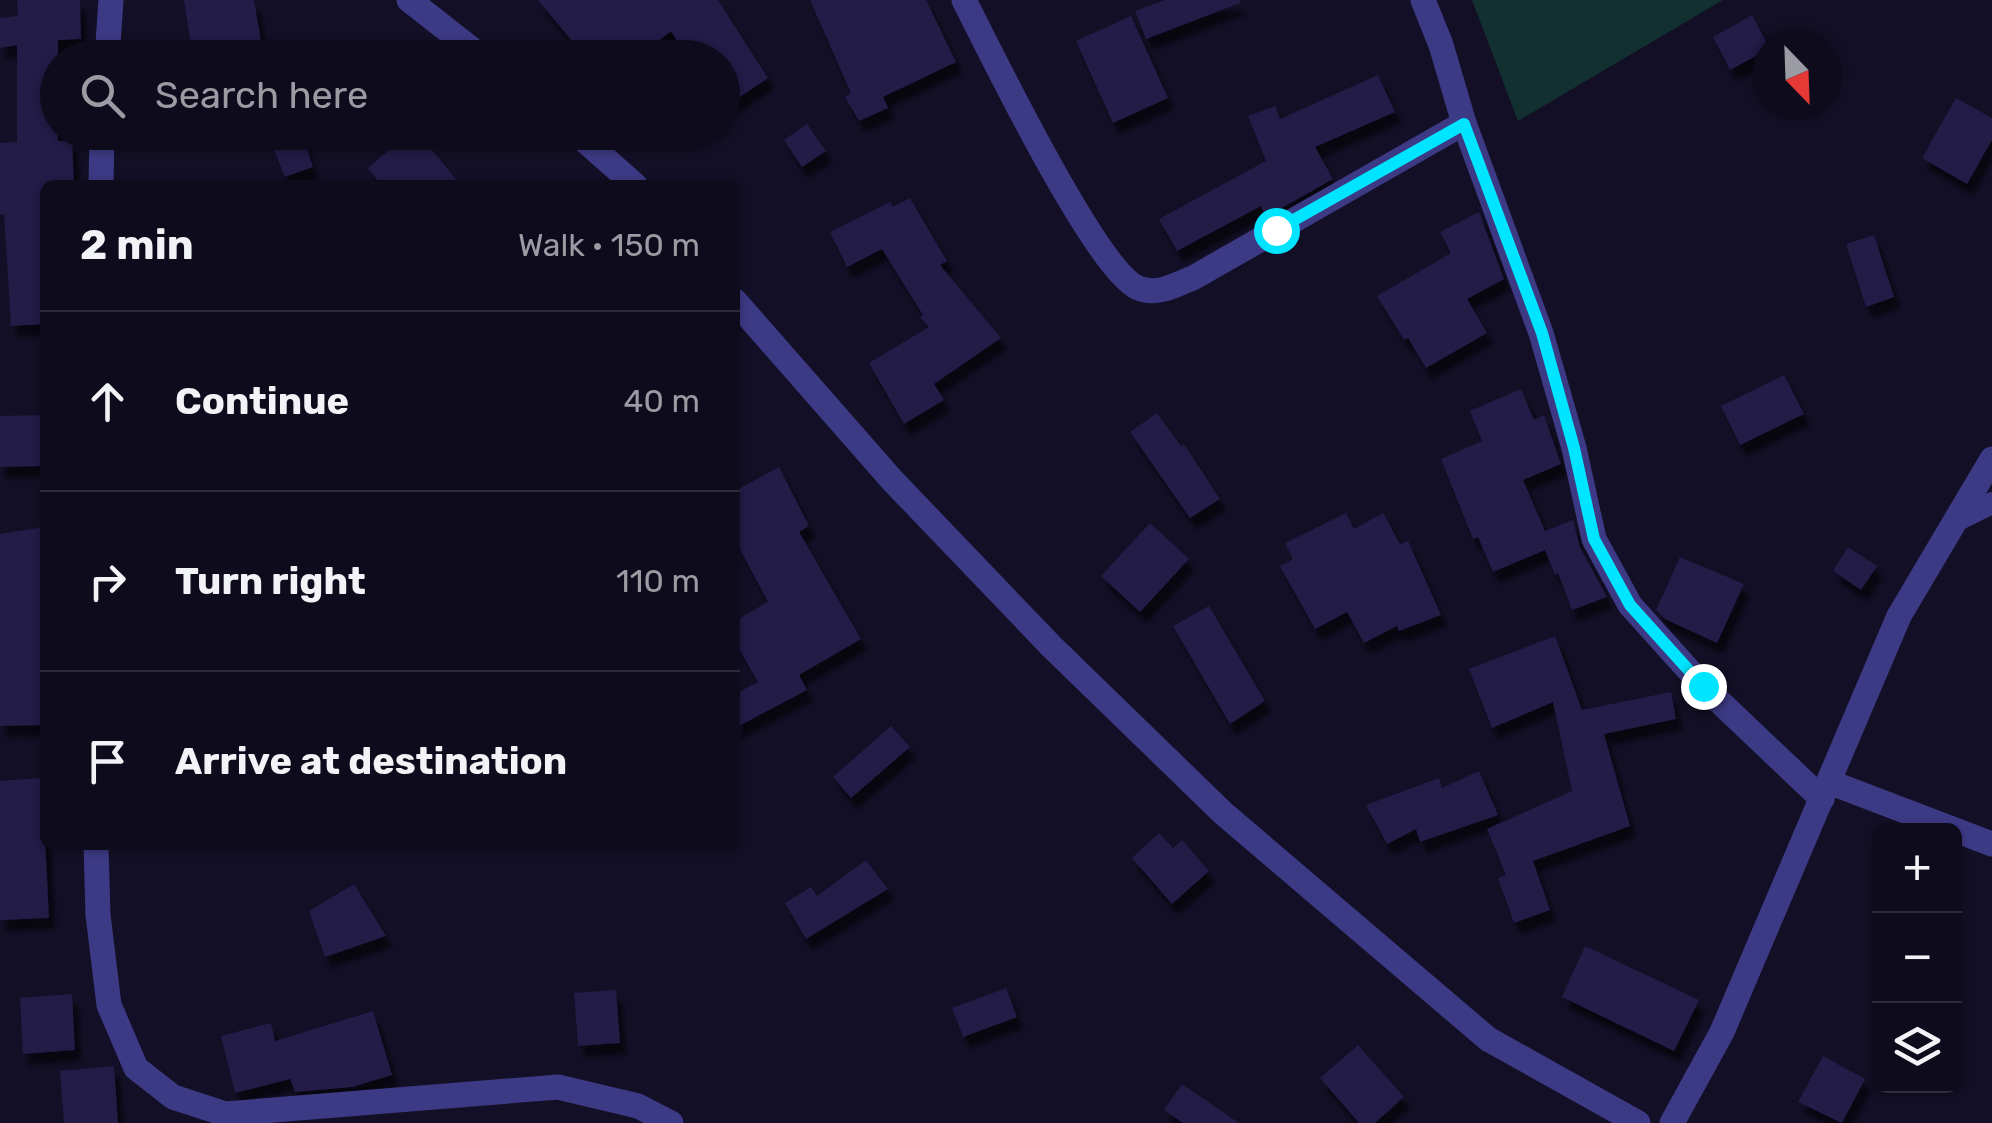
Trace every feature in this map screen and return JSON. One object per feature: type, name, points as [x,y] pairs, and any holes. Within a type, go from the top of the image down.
[{"type":"street","points":[[108,40],[111,0]]},
{"type":"street","points":[[408,0],[460,40]]},
{"type":"street","points":[[964,0],[1063,188],[1116,270],[1138,289],[1159,291],[1193,278],[1464,124]]},
{"type":"street","points":[[1423,0],[1442,45],[1464,124],[1542,333],[1594,539],[1630,605],[1703,686],[1826,790],[1992,844]]},
{"type":"street","points":[[100,180],[101,150]]},
{"type":"street","points":[[595,150],[629,180]]},
{"type":"street","points":[[740,308],[892,480],[1051,646],[1222,813],[1488,1038],[1630,1121]]},
{"type":"street","points":[[1672,1123],[1722,1032],[1899,616],[1992,459]]},
{"type":"street","points":[[96,850],[98,915],[109,1005],[136,1068],[173,1097],[226,1114],[558,1087],[638,1106],[671,1123]]},
{"type":"lane","points":[[1954,522],[1992,503]]},
{"type":"green space","points":[[1472,0],[1723,0],[1518,121]]},
{"type":"building","points":[[17,0],[80,0],[81,39],[40,40],[40,150],[72,150],[74,180],[40,180],[40,324],[11,326],[4,214],[0,215],[0,143],[17,142],[17,45],[0,48],[0,18],[18,16]]},
{"type":"building","points":[[184,0],[254,0],[261,40],[190,40]]},
{"type":"building","points":[[538,0],[718,0],[768,78],[740,97],[740,40],[676,40],[671,31],[660,40],[571,40]]},
{"type":"building","points":[[810,0],[926,0],[956,62],[883,97],[888,108],[859,121],[845,97],[851,93]]},
{"type":"building","points":[[1165,0],[1240,3],[1146,39],[1135,11]]},
{"type":"building","points":[[1752,15],[1760,30],[1752,30],[1752,58],[1730,70],[1713,37]]},
{"type":"building","points":[[1131,16],[1168,98],[1113,123],[1076,41]]},
{"type":"building","points":[[1378,75],[1395,112],[1315,147],[1333,179],[1266,217],[1261,206],[1177,251],[1159,219],[1266,161],[1248,116],[1275,106],[1280,119]]},
{"type":"building","points":[[1956,98],[1992,118],[1992,140],[1967,184],[1922,158]]},
{"type":"building","points":[[807,124],[826,151],[802,167],[784,140]]},
{"type":"building","points":[[274,150],[307,150],[313,167],[285,177]]},
{"type":"building","points":[[389,150],[432,150],[457,180],[377,180],[368,168]]},
{"type":"building","points":[[910,198],[947,261],[940,265],[1001,338],[934,384],[944,400],[904,424],[869,363],[929,327],[882,249],[847,267],[830,232],[890,202],[893,207]]},
{"type":"building","points":[[1479,212],[1504,279],[1467,299],[1487,333],[1426,368],[1377,296],[1451,253],[1440,232]]},
{"type":"building","points":[[1874,235],[1894,297],[1866,307],[1846,244]]},
{"type":"building","points":[[1784,375],[1804,414],[1740,445],[1721,406]]},
{"type":"building","points":[[1521,389],[1534,420],[1544,415],[1561,464],[1523,480],[1545,531],[1573,520],[1580,547],[1607,597],[1572,610],[1545,550],[1493,572],[1478,537],[1473,539],[1441,459],[1482,441],[1470,411]]},
{"type":"building","points":[[1157,413],[1181,446],[1184,444],[1220,499],[1190,518],[1130,432]]},
{"type":"building","points":[[40,415],[40,466],[0,467],[0,416]]},
{"type":"building","points":[[779,467],[809,526],[799,532],[861,639],[799,675],[807,690],[740,725],[740,691],[758,682],[740,651],[740,618],[768,602],[740,549],[740,488]]},
{"type":"building","points":[[1346,513],[1354,529],[1383,513],[1400,544],[1408,541],[1441,615],[1399,631],[1397,626],[1364,643],[1347,612],[1315,629],[1280,566],[1293,559],[1285,543]]},
{"type":"building","points":[[1150,523],[1189,559],[1140,612],[1101,576]]},
{"type":"building","points":[[40,528],[40,725],[0,726],[0,534]]},
{"type":"building","points":[[1848,547],[1877,566],[1861,590],[1833,571]]},
{"type":"building","points":[[1680,557],[1744,584],[1717,643],[1665,619],[1656,610]]},
{"type":"building","points":[[1209,606],[1265,701],[1230,724],[1173,626]]},
{"type":"building","points":[[1555,636],[1582,710],[1671,692],[1676,719],[1604,734],[1630,826],[1533,861],[1550,910],[1514,923],[1498,878],[1506,875],[1487,829],[1572,791],[1553,702],[1492,728],[1469,669]]},
{"type":"building","points":[[891,726],[910,747],[851,798],[833,777]]},
{"type":"building","points":[[1479,771],[1498,815],[1420,842],[1416,829],[1387,844],[1366,805],[1439,778],[1442,788]]},
{"type":"building","points":[[40,778],[40,850],[46,850],[49,918],[0,920],[0,781]]},
{"type":"building","points":[[1159,833],[1173,848],[1182,840],[1209,871],[1172,904],[1132,858]]},
{"type":"building","points":[[866,860],[888,889],[806,939],[785,903],[811,887],[817,896]]},
{"type":"building","points":[[354,884],[386,936],[325,957],[309,911]]},
{"type":"building","points":[[1585,946],[1699,1000],[1674,1051],[1562,997]]},
{"type":"building","points":[[1006,988],[1017,1017],[963,1037],[952,1008]]},
{"type":"building","points":[[616,990],[620,1043],[578,1046],[574,993]]},
{"type":"building","points":[[72,994],[75,1050],[23,1054],[20,998]]},
{"type":"building","points":[[373,1011],[392,1075],[352,1087],[295,1092],[290,1079],[235,1093],[221,1036],[271,1023],[275,1041]]},
{"type":"building","points":[[1358,1045],[1404,1097],[1375,1123],[1359,1123],[1320,1078]]},
{"type":"building","points":[[1823,1056],[1865,1079],[1842,1123],[1798,1102]]},
{"type":"building","points":[[114,1066],[118,1123],[64,1123],[60,1071]]},
{"type":"building","points":[[1182,1084],[1239,1123],[1183,1123],[1164,1110]]},
{"type":"route","points":[[1276,230],[1464,124],[1542,333],[1594,539],[1630,605],[1703,686]]}]
